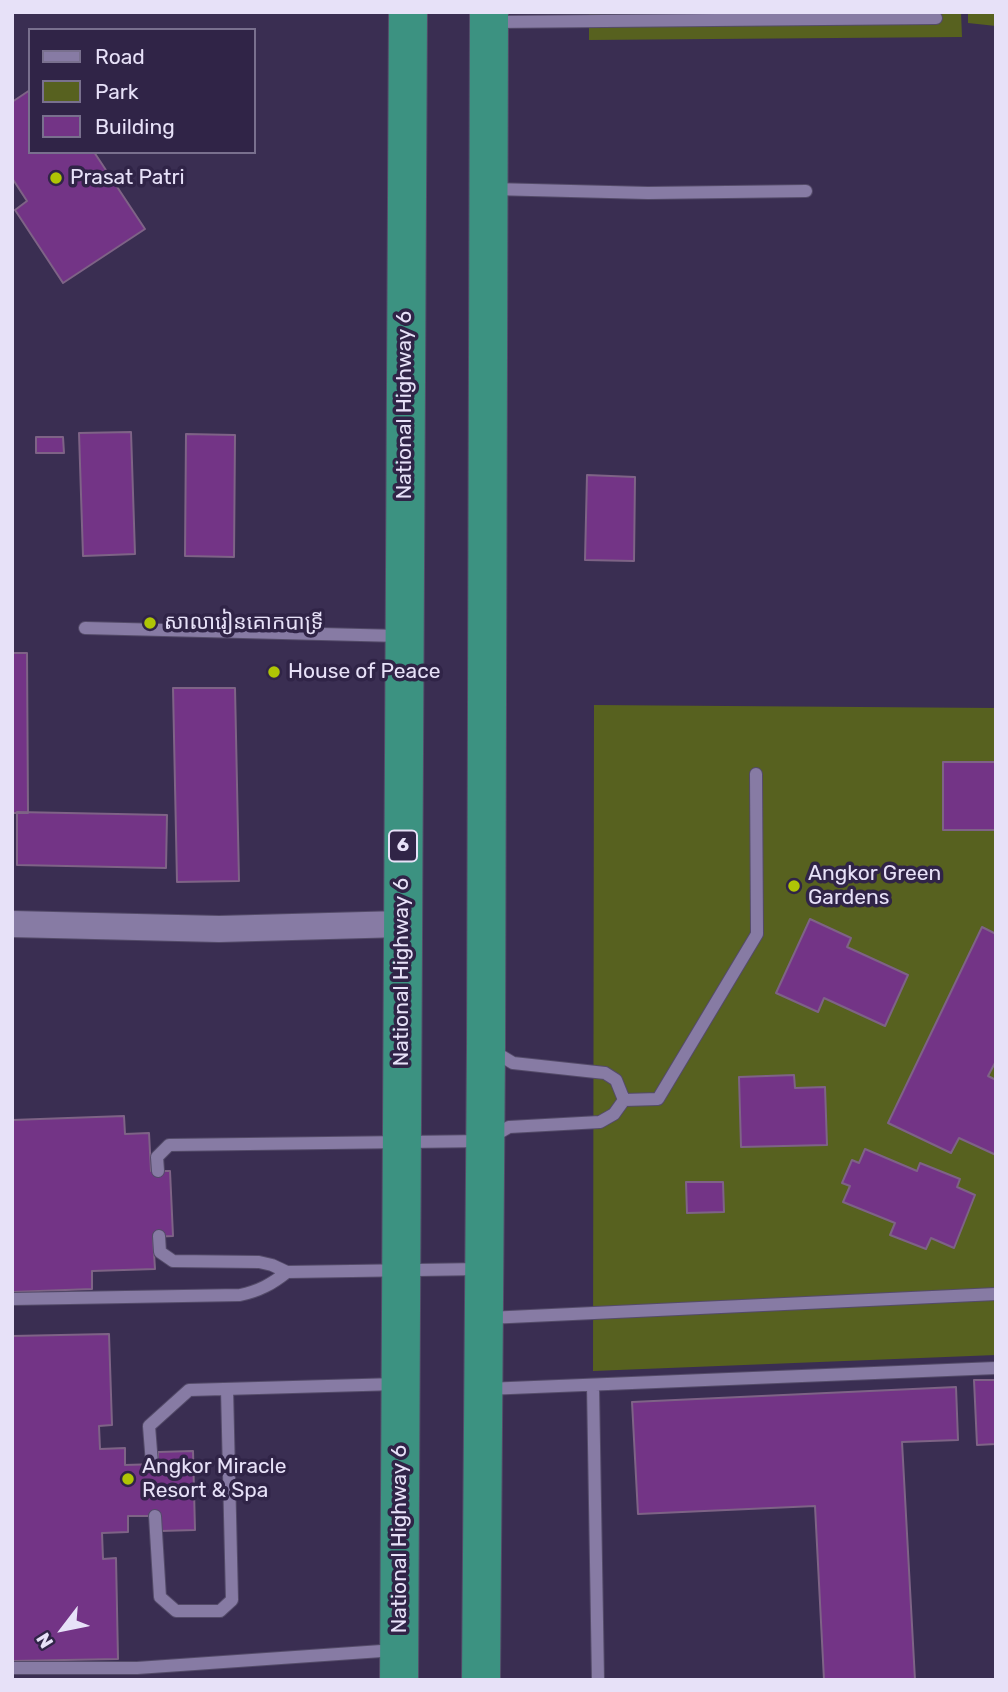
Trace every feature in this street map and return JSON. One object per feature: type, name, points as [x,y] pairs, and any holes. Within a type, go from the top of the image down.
[{"type":"highway","name":"National Highway 6","points":[[399,1665],[408,12]]},
{"type":"highway","points":[[481,1680],[489,17]]},
{"type":"street","points":[[12,924],[219,929],[402,924]]},
{"type":"lane","points":[[489,17],[936,18]]},
{"type":"lane","points":[[489,189],[806,191]]},
{"type":"lane","points":[[85,628],[403,636]]},
{"type":"lane","points":[[624,1100],[658,1099],[757,934],[756,774]]},
{"type":"lane","points":[[486,1047],[513,1063],[605,1073],[616,1080],[624,1100]]},
{"type":"lane","points":[[158,1171],[157,1157],[169,1145],[485,1141],[509,1127],[600,1122],[614,1114],[624,1100]]},
{"type":"lane","points":[[159,1236],[160,1252],[173,1261],[259,1262],[287,1272],[485,1268]]},
{"type":"lane","points":[[12,1299],[240,1295],[269,1286],[287,1272]]},
{"type":"lane","points":[[484,1318],[996,1293]]},
{"type":"lane","points":[[484,1389],[996,1368]]},
{"type":"lane","points":[[152,1464],[149,1426],[189,1390],[400,1384]]},
{"type":"lane","points":[[593,1386],[598,1680]]},
{"type":"lane","points":[[155,1516],[160,1597],[176,1611],[220,1611],[232,1600],[228,1389]]},
{"type":"lane","points":[[12,1668],[399,1665]]},
{"type":"green space","points":[[589,12],[961,12],[962,37],[589,40]]},
{"type":"green space","points":[[968,12],[996,12],[996,26],[968,23]]},
{"type":"green space","name":"Angkor Green Gardens","points":[[594,705],[996,708],[996,1355],[593,1371]]},
{"type":"building","points":[[28,91],[28,154],[95,154],[145,229],[63,283],[15,210],[27,201],[12,178],[12,102]]},
{"type":"building","points":[[131,432],[135,554],[83,556],[79,433]]},
{"type":"building","points":[[186,434],[235,435],[234,557],[185,556]]},
{"type":"building","points":[[36,437],[63,437],[64,453],[36,453]]},
{"type":"building","points":[[587,475],[635,477],[634,561],[585,560]]},
{"type":"building","points":[[12,653],[27,653],[28,813],[12,813]]},
{"type":"building","points":[[173,688],[235,688],[239,881],[177,882]]},
{"type":"building","points":[[943,762],[996,762],[996,830],[943,830]]},
{"type":"building","points":[[17,812],[167,815],[166,868],[17,865]]},
{"type":"building","points":[[810,919],[851,938],[847,947],[908,975],[885,1026],[824,998],[818,1012],[776,993]]},
{"type":"building","points":[[982,927],[996,934],[996,1061],[988,1076],[996,1080],[996,1155],[959,1138],[951,1153],[888,1123]]},
{"type":"building","points":[[794,1075],[795,1088],[825,1087],[827,1145],[741,1147],[739,1077]]},
{"type":"building","points":[[124,1116],[125,1134],[149,1133],[151,1171],[170,1171],[173,1236],[153,1237],[155,1269],[92,1271],[92,1289],[12,1292],[12,1120]]},
{"type":"building","points":[[865,1149],[917,1171],[920,1163],[960,1179],[957,1187],[975,1195],[954,1248],[931,1238],[926,1249],[890,1235],[895,1223],[843,1202],[850,1186],[842,1183],[852,1160],[859,1163]]},
{"type":"building","points":[[686,1182],[723,1182],[724,1212],[687,1213]]},
{"type":"building","points":[[109,1334],[112,1425],[99,1426],[100,1449],[125,1448],[125,1465],[158,1464],[158,1452],[193,1451],[195,1530],[160,1531],[159,1516],[128,1516],[128,1532],[102,1533],[103,1559],[116,1558],[118,1659],[12,1661],[12,1336]]},
{"type":"building","points":[[974,1380],[996,1380],[996,1444],[977,1445]]},
{"type":"building","points":[[956,1387],[958,1440],[902,1442],[915,1680],[824,1680],[815,1506],[638,1514],[632,1402]]},
{"type":"place","name":"Prasat Patri","points":[[56,178]]},
{"type":"place","name":"សាលារៀនគោកបាទ្រី","points":[[150,623]]},
{"type":"place","name":"House of Peace","points":[[274,672]]},
{"type":"place","name":"Angkor Green Gardens","points":[[794,886]]},
{"type":"place","name":"Angkor Miracle Resort & Spa","points":[[128,1479]]}]
